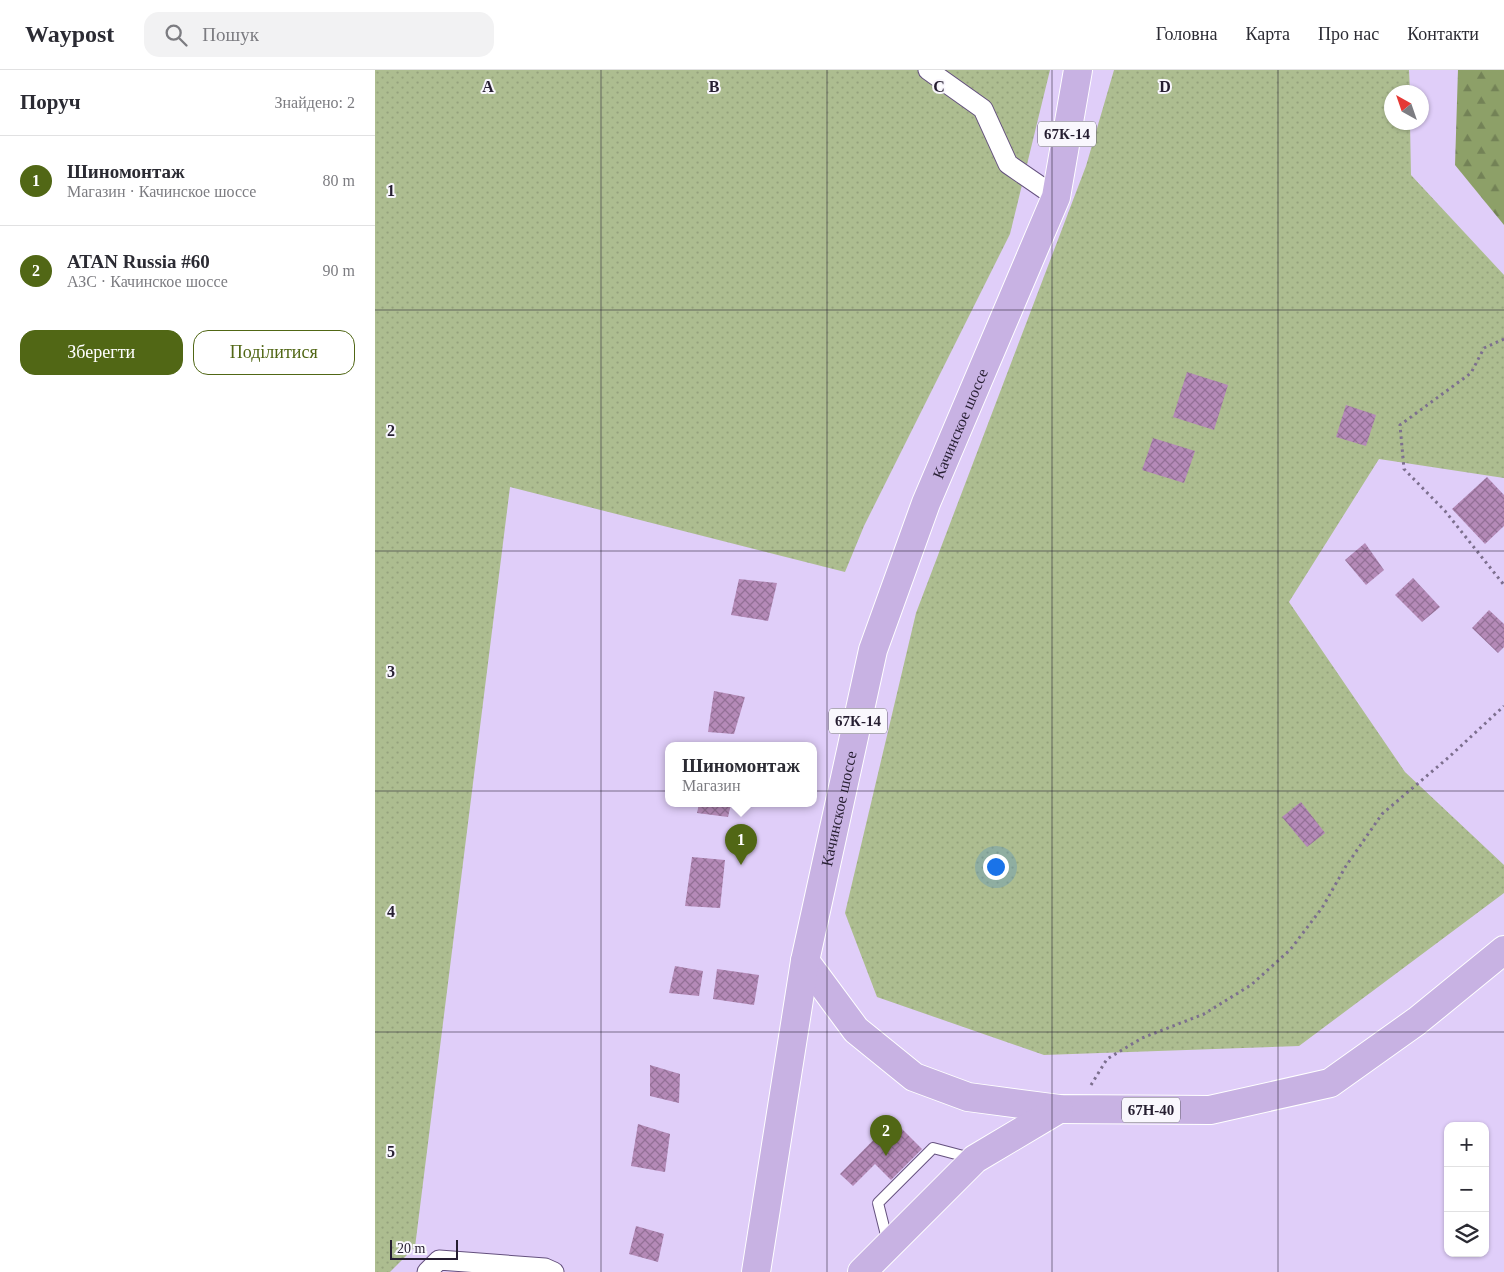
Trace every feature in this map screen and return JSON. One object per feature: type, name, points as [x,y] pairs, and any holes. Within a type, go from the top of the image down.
[{"type":"main road","name":"67К-14","points":[[1056,197],[1078,70]]},
{"type":"main road","name":"Качинское шоссе","points":[[756,1272],[805,961],[873,650],[926,503],[1056,197]]},
{"type":"main road","name":"67H-40","points":[[805,961],[856,1030],[914,1077],[968,1097],[1068,1109],[1210,1110],[1330,1083],[1417,1021],[1504,950]]},
{"type":"main road","points":[[862,1272],[975,1159],[1068,1109]]},
{"type":"street","points":[[928,70],[983,109],[1008,164],[1056,197]]},
{"type":"street","points":[[427,1272],[439,1260],[547,1271]]},
{"type":"lane","points":[[889,1246],[878,1203],[933,1148],[975,1159]]},
{"type":"path","points":[[1504,339],[1484,348],[1471,373],[1400,425],[1404,469],[1445,511],[1504,586]]},
{"type":"path","points":[[1068,1109],[1107,1059],[1142,1038],[1204,1014],[1251,985],[1290,950],[1322,908],[1346,866],[1382,814],[1449,757],[1504,706]]},
{"type":"green space","points":[[375,70],[1050,70],[1010,234],[864,526],[845,572],[510,487],[415,1247],[390,1272],[375,1272]]},
{"type":"green space","points":[[1114,70],[1409,70],[1410,85],[1384,85],[1384,130],[1410,130],[1411,175],[1504,275],[1504,478],[1379,459],[1289,602],[1405,772],[1504,865],[1504,893],[1299,1046],[1044,1055],[877,997],[845,913],[916,613],[1086,166]]},
{"type":"green space","points":[[1458,70],[1504,70],[1504,225],[1455,165]]},
{"type":"building","points":[[1187,372],[1228,385],[1214,430],[1173,417]]},
{"type":"building","points":[[1346,405],[1376,415],[1366,446],[1336,437]]},
{"type":"building","points":[[1153,438],[1195,451],[1184,483],[1142,470]]},
{"type":"building","points":[[1487,477],[1504,495],[1504,526],[1485,544],[1452,509]]},
{"type":"building","points":[[1365,543],[1384,570],[1366,585],[1345,560]]},
{"type":"building","points":[[1413,578],[1440,607],[1422,622],[1395,595]]},
{"type":"building","points":[[739,579],[777,583],[768,621],[731,615]]},
{"type":"building","points":[[1489,610],[1504,624],[1504,647],[1498,653],[1472,628]]},
{"type":"building","points":[[714,691],[745,697],[734,734],[708,732]]},
{"type":"building","points":[[1301,802],[1325,833],[1307,847],[1282,817]]},
{"type":"building","points":[[698,807],[730,807],[728,817],[697,813]]},
{"type":"building","points":[[692,857],[725,860],[720,908],[685,906]]},
{"type":"building","points":[[675,966],[703,971],[699,996],[669,993]]},
{"type":"building","points":[[717,969],[759,975],[754,1005],[713,999]]},
{"type":"building","points":[[650,1065],[680,1074],[679,1103],[650,1096]]},
{"type":"building","points":[[893,1120],[922,1149],[891,1180],[875,1164],[853,1186],[840,1174]]},
{"type":"building","points":[[638,1124],[670,1134],[665,1172],[631,1166]]},
{"type":"building","points":[[636,1226],[664,1234],[658,1262],[629,1254]]},
{"type":"place","name":"Шиномонтаж","points":[[741,865]]},
{"type":"place","name":"ATAN Russia #60","points":[[886,1156]]}]
